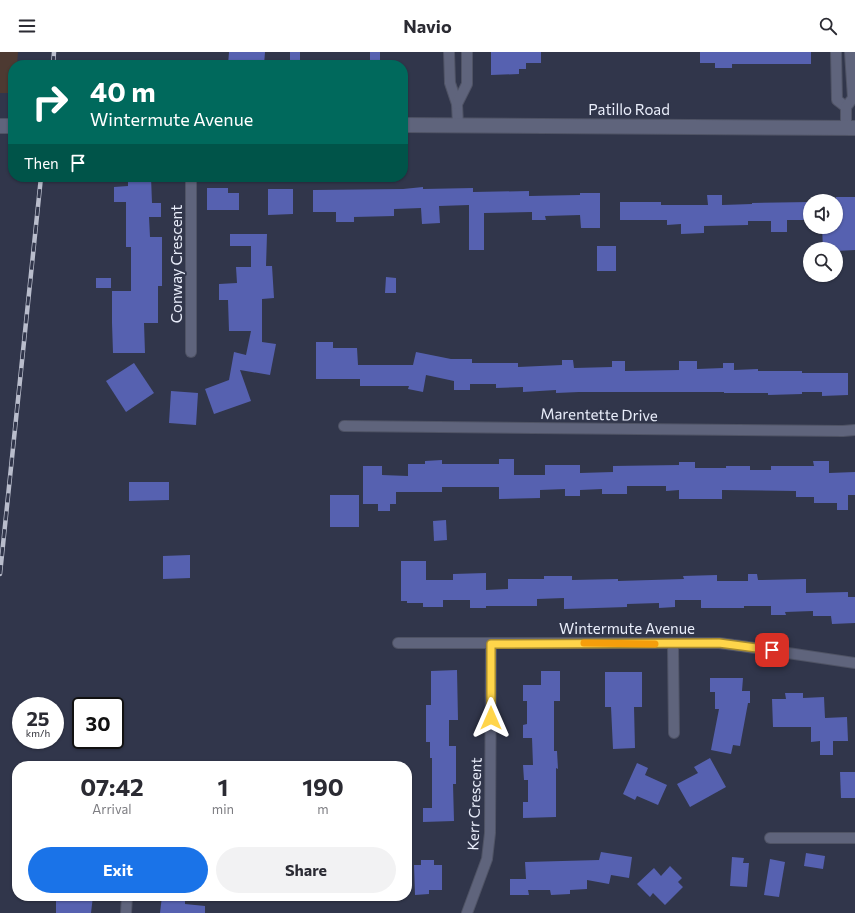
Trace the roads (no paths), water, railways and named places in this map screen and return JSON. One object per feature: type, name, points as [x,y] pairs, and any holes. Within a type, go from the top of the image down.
[{"type":"street","points":[[450,52],[450,83],[457,104],[458,125]]},
{"type":"street","points":[[457,104],[467,84],[467,52]]},
{"type":"street","points":[[836,52],[836,100],[846,107],[850,128]]},
{"type":"street","points":[[846,107],[853,98],[850,52]]},
{"type":"street","name":"Patillo Road","points":[[408,125],[850,128]]},
{"type":"street","name":"Conway Crescent","points":[[191,182],[191,352]]},
{"type":"street","name":"Marentette Drive","points":[[344,426],[842,432],[855,430]]},
{"type":"street","name":"Wintermute Avenue","points":[[398,643],[719,643],[855,663]]},
{"type":"street","name":"Kerr Crescent","points":[[467,913],[487,859],[490,833],[491,644]]},
{"type":"street","points":[[673,644],[674,733]]},
{"type":"street","points":[[770,838],[855,838]]},
{"type":"street","points":[[126,913],[127,901]]},
{"type":"railway","points":[[53,60],[54,52]]},
{"type":"railway","points":[[0,574],[40,182]]}]
